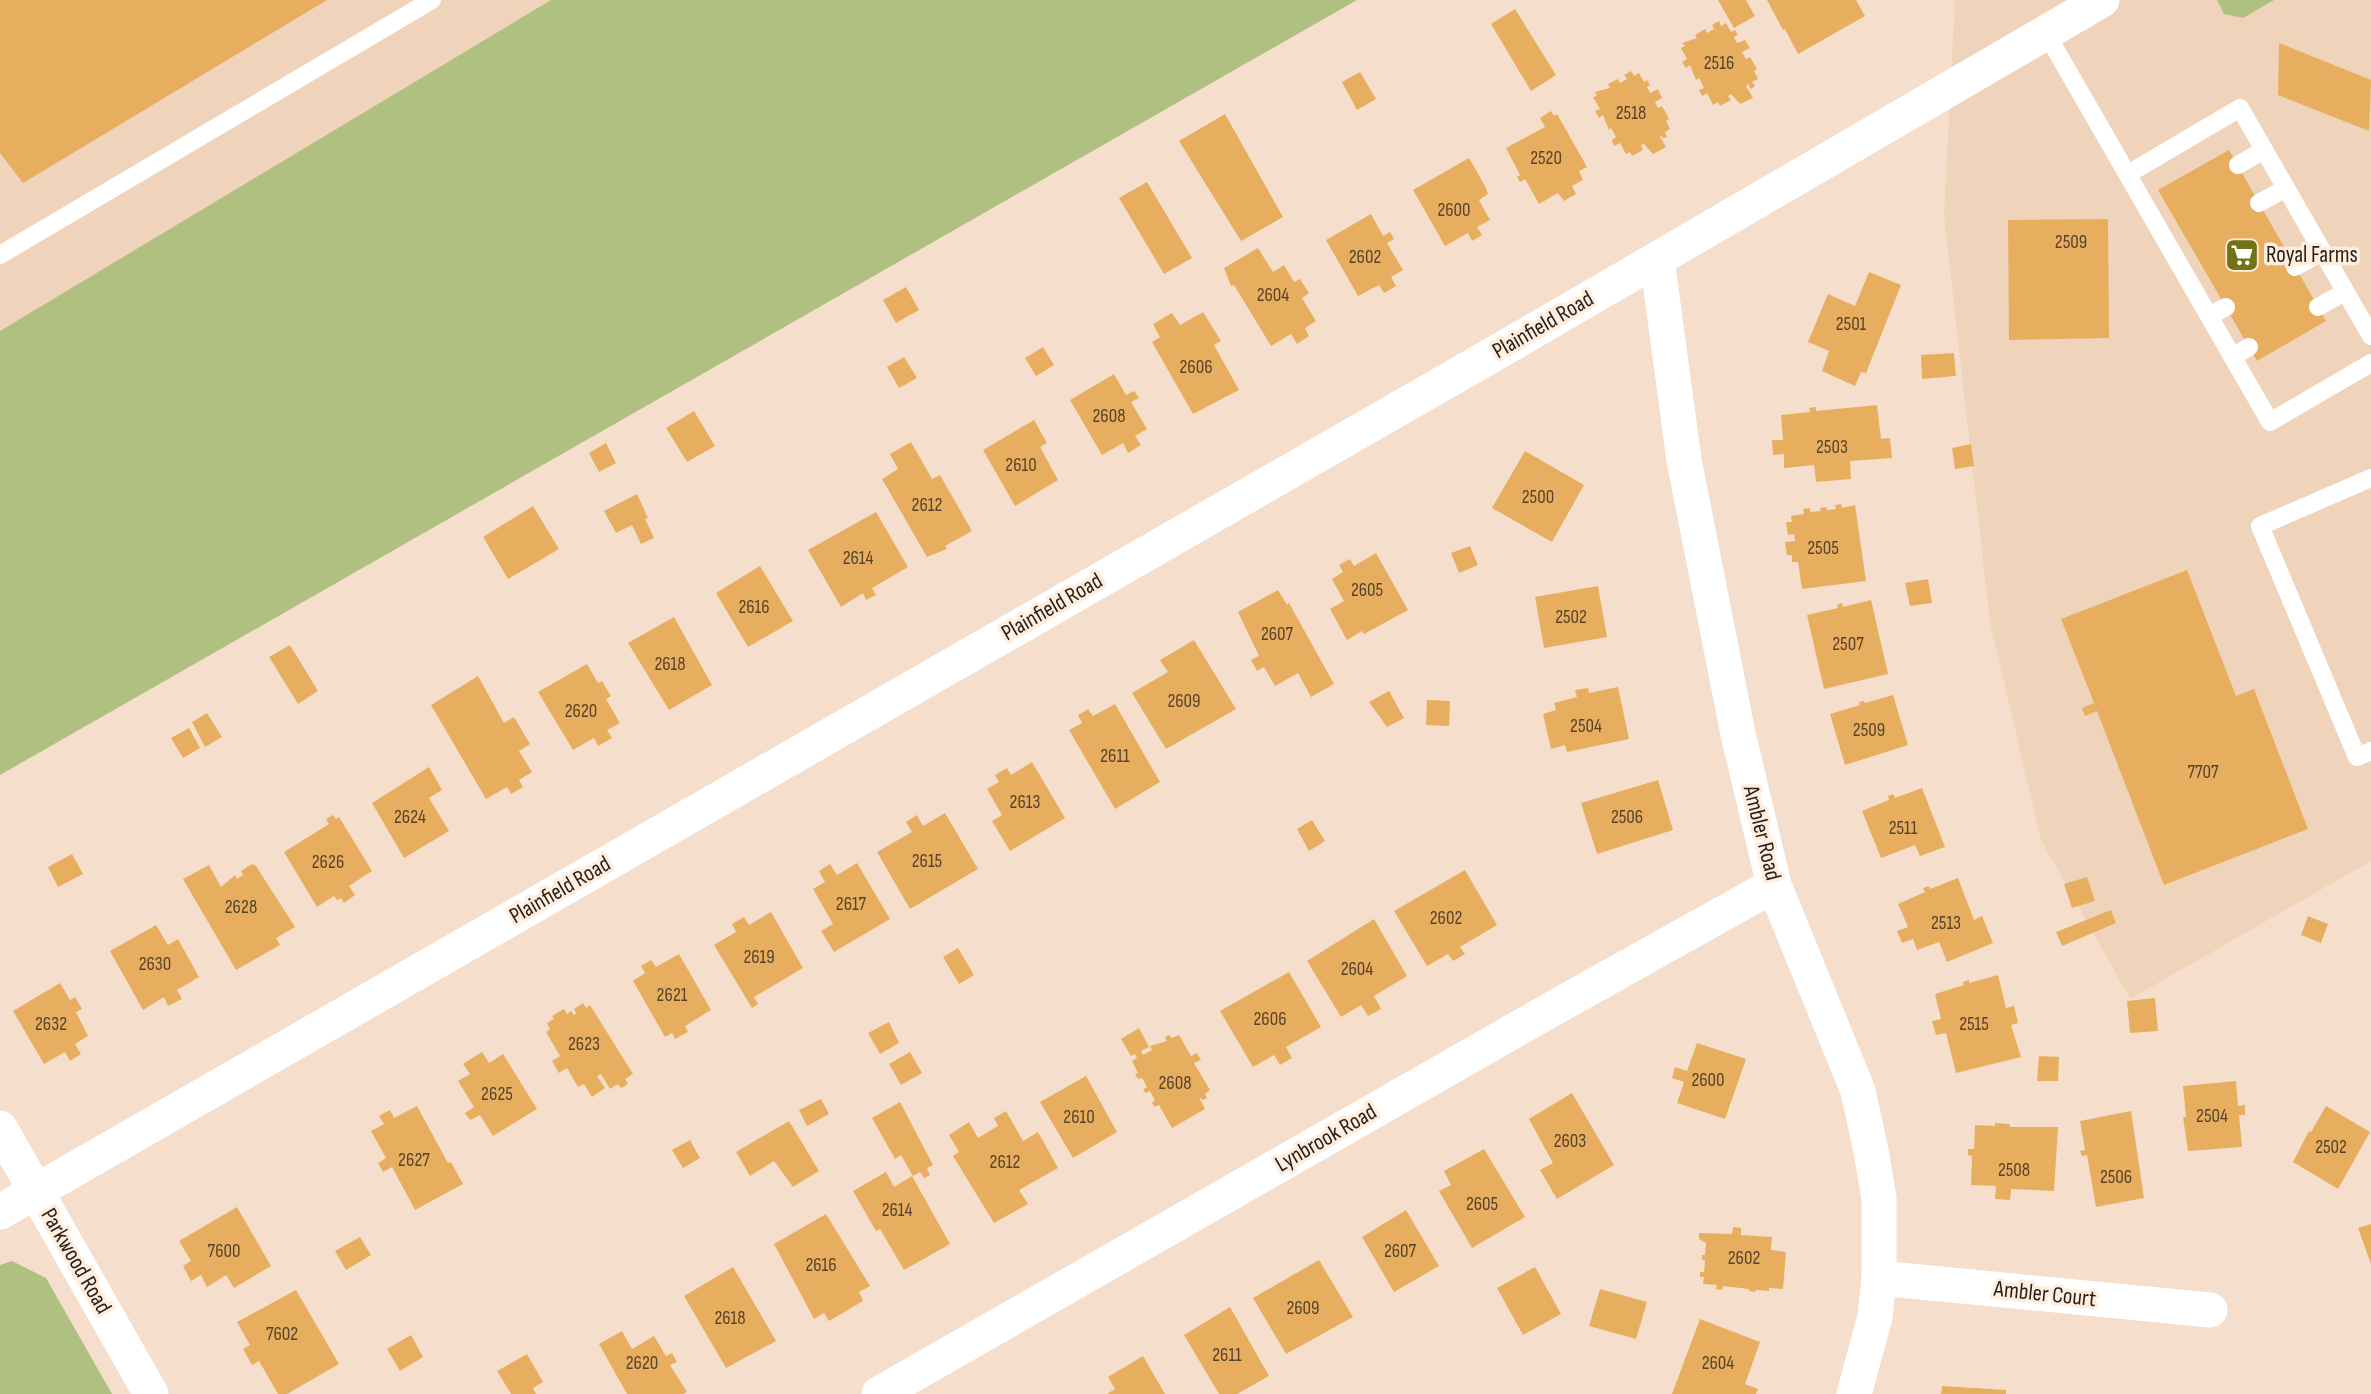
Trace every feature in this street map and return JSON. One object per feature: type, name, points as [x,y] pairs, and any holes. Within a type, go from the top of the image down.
[{"type":"street","name":"Plainfield Road","points":[[0,1212],[2102,0]]},
{"type":"street","name":"Ambler Road","points":[[1657,259],[1672,388],[1700,547],[1738,734],[1774,885],[1858,1091],[1880,1198],[1879,1278],[1875,1317],[1854,1394]]},
{"type":"street","name":"Lynbrook Road","points":[[879,1394],[1532,1020],[1774,885]]},
{"type":"street","name":"Parkwood Road","points":[[0,1128],[152,1394]]},
{"type":"street","name":"Ambler Court","points":[[1879,1278],[2210,1310]]},
{"type":"lane","points":[[0,256],[432,0]]},
{"type":"lane","points":[[2046,33],[2127,174],[2158,210],[2172,253],[2270,422],[2371,363]]},
{"type":"lane","points":[[2127,174],[2240,108],[2371,336]]},
{"type":"lane","points":[[2238,165],[2264,150]]},
{"type":"lane","points":[[2259,203],[2286,188]]},
{"type":"lane","points":[[2172,253],[2189,244]]},
{"type":"lane","points":[[2295,267],[2322,252]]},
{"type":"lane","points":[[2318,307],[2345,292]]},
{"type":"lane","points":[[2209,316],[2226,307]]},
{"type":"lane","points":[[2232,357],[2249,347]]},
{"type":"lane","points":[[2370,481],[2260,526],[2357,757],[2371,751]]},
{"type":"shaded area","points":[[0,0],[554,0],[0,340]]},
{"type":"shaded area","points":[[1955,0],[2371,0],[2371,861],[2130,999],[2041,840],[1990,622],[1944,216]]},
{"type":"green space","points":[[551,0],[1357,0],[0,775],[0,331]]},
{"type":"green space","points":[[2217,0],[2274,0],[2243,18],[2224,14]]},
{"type":"green space","points":[[12,1261],[46,1278],[112,1394],[0,1394],[0,1265]]},
{"type":"building","points":[[0,0],[327,0],[23,183],[0,153]]},
{"type":"building","points":[[1718,0],[1746,0],[1755,16],[1734,28]]},
{"type":"building","points":[[1767,0],[1856,0],[1865,16],[1798,54]]},
{"type":"building","points":[[1515,9],[1556,75],[1531,91],[1491,24]]},
{"type":"building","points":[[1719,21],[1721,26],[1726,23],[1731,32],[1735,30],[1738,35],[1734,37],[1737,43],[1745,40],[1750,48],[1742,52],[1746,59],[1750,57],[1757,69],[1754,71],[1758,79],[1752,82],[1755,86],[1751,89],[1748,84],[1746,86],[1753,98],[1740,104],[1731,94],[1728,96],[1731,100],[1720,106],[1718,102],[1713,105],[1707,93],[1702,96],[1699,90],[1704,88],[1699,78],[1696,80],[1690,65],[1686,68],[1682,62],[1687,59],[1681,48],[1685,46],[1682,43],[1697,38],[1695,35],[1705,29],[1707,33],[1714,29],[1712,25]]},
{"type":"building","points":[[2279,43],[2371,80],[2369,131],[2278,95]]},
{"type":"building","points":[[1631,71],[1634,76],[1639,73],[1644,82],[1647,80],[1650,93],[1658,89],[1662,98],[1655,102],[1658,108],[1662,106],[1669,119],[1666,121],[1670,129],[1665,132],[1667,137],[1659,135],[1666,147],[1653,154],[1644,144],[1641,145],[1643,150],[1632,156],[1630,152],[1626,154],[1620,143],[1614,146],[1612,140],[1616,137],[1611,128],[1609,130],[1603,115],[1599,118],[1595,111],[1600,109],[1593,97],[1597,96],[1595,92],[1610,88],[1608,84],[1618,79],[1620,83],[1627,79],[1624,75]]},
{"type":"building","points":[[1360,72],[1376,99],[1357,110],[1342,82]]},
{"type":"building","points":[[1551,111],[1554,116],[1557,114],[1587,167],[1579,171],[1583,180],[1572,186],[1576,194],[1564,201],[1558,193],[1539,204],[1525,179],[1520,182],[1517,177],[1520,175],[1506,148],[1545,127],[1540,118]]},
{"type":"building","points":[[1225,114],[1283,217],[1241,241],[1179,141]]},
{"type":"building","name":"Royal Farms","points":[[2229,150],[2326,321],[2257,361],[2158,190]]},
{"type":"building","points":[[1469,158],[1488,194],[1479,200],[1490,220],[1477,227],[1482,235],[1472,241],[1468,233],[1445,246],[1413,190]]},
{"type":"building","points":[[1147,182],[1192,258],[1164,274],[1119,198]]},
{"type":"building","points":[[1371,214],[1383,236],[1390,232],[1394,239],[1387,243],[1403,270],[1391,277],[1396,286],[1384,293],[1379,285],[1358,296],[1326,240]]},
{"type":"building","points":[[2108,219],[2109,338],[2009,340],[2008,220]]},
{"type":"building","points":[[1258,248],[1273,272],[1284,265],[1294,282],[1300,279],[1309,293],[1302,298],[1316,321],[1305,328],[1309,336],[1297,344],[1291,334],[1271,346],[1234,285],[1231,286],[1224,268]]},
{"type":"building","points":[[1869,272],[1901,285],[1866,373],[1861,372],[1855,386],[1822,371],[1829,351],[1808,342],[1828,294],[1855,306]]},
{"type":"building","points":[[906,287],[919,310],[896,323],[883,300]]},
{"type":"building","points":[[1203,312],[1221,341],[1214,345],[1239,390],[1193,414],[1152,342],[1160,337],[1153,324],[1172,313],[1180,325]]},
{"type":"building","points":[[1043,347],[1054,365],[1036,376],[1025,358]]},
{"type":"building","points":[[1954,353],[1956,376],[1922,379],[1921,355]]},
{"type":"building","points":[[904,357],[917,378],[899,388],[887,367]]},
{"type":"building","points":[[1114,374],[1126,395],[1134,391],[1139,398],[1131,402],[1147,429],[1135,436],[1141,445],[1128,453],[1123,443],[1102,455],[1070,400]]},
{"type":"building","points":[[1877,405],[1881,439],[1890,438],[1892,458],[1850,461],[1851,479],[1816,482],[1814,465],[1784,468],[1784,454],[1773,455],[1772,440],[1783,440],[1781,415],[1810,412],[1809,408],[1816,407],[1816,411]]},
{"type":"building","points":[[694,411],[715,446],[687,462],[666,428]]},
{"type":"building","points":[[1034,420],[1047,443],[1040,447],[1058,480],[1015,506],[983,450]]},
{"type":"building","points":[[911,442],[932,479],[940,475],[972,531],[945,546],[947,549],[927,557],[882,479],[898,469],[890,454]]},
{"type":"building","points":[[606,443],[616,463],[599,472],[589,453]]},
{"type":"building","points":[[1971,444],[1974,466],[1955,469],[1952,448]]},
{"type":"building","points":[[1525,451],[1584,485],[1552,542],[1492,508]]},
{"type":"building","points":[[637,494],[654,538],[641,544],[632,525],[616,533],[604,511]]},
{"type":"building","points":[[1841,504],[1842,508],[1855,505],[1866,581],[1802,589],[1798,562],[1792,562],[1792,555],[1787,555],[1785,542],[1795,541],[1794,534],[1788,535],[1786,522],[1792,522],[1791,516],[1804,514],[1803,509],[1810,508],[1810,512],[1821,511],[1820,508],[1836,509],[1835,505]]},
{"type":"building","points":[[533,506],[559,549],[508,579],[483,537]]},
{"type":"building","points":[[876,512],[908,567],[872,588],[876,595],[866,600],[863,593],[841,607],[808,550]]},
{"type":"building","points":[[1470,546],[1478,565],[1459,573],[1451,553]]},
{"type":"building","points":[[1376,553],[1408,610],[1364,634],[1362,631],[1347,640],[1330,609],[1344,601],[1332,579],[1343,572],[1339,565],[1350,559],[1354,566]]},
{"type":"building","points":[[760,566],[793,621],[748,647],[716,593]]},
{"type":"building","points":[[2187,570],[2236,696],[2254,689],[2308,829],[2164,885],[2097,711],[2085,716],[2082,708],[2094,703],[2061,619]]},
{"type":"building","points":[[1928,579],[1932,603],[1910,606],[1905,583]]},
{"type":"building","points":[[1598,586],[1607,637],[1544,648],[1535,597]]},
{"type":"building","points":[[1278,590],[1287,605],[1289,603],[1334,684],[1311,697],[1298,673],[1275,686],[1264,667],[1257,671],[1251,660],[1259,656],[1238,612]]},
{"type":"building","points":[[1871,600],[1888,674],[1824,689],[1807,615],[1838,608],[1837,605],[1842,603],[1843,607]]},
{"type":"building","points":[[674,617],[712,685],[669,710],[628,643]]},
{"type":"building","points":[[1194,640],[1236,709],[1166,749],[1132,693],[1168,672],[1160,660]]},
{"type":"building","points":[[290,645],[318,691],[298,704],[269,657]]},
{"type":"building","points":[[587,664],[598,683],[602,681],[611,696],[606,699],[620,723],[607,730],[612,738],[598,746],[594,738],[573,750],[538,692]]},
{"type":"building","points":[[478,676],[504,723],[514,717],[530,744],[519,751],[532,772],[519,780],[523,787],[511,794],[507,787],[486,799],[431,705]]},
{"type":"building","points":[[1618,687],[1629,739],[1567,752],[1565,745],[1551,749],[1543,714],[1556,710],[1554,703],[1577,697],[1575,690],[1588,688],[1589,693]]},
{"type":"building","points":[[1389,691],[1404,718],[1387,727],[1369,702]]},
{"type":"building","points":[[1893,695],[1908,745],[1845,765],[1830,714],[1860,705],[1859,702],[1865,703]]},
{"type":"building","points":[[1427,700],[1450,701],[1449,726],[1426,725]]},
{"type":"building","points":[[1115,704],[1160,782],[1115,809],[1069,730],[1082,723],[1078,715],[1088,709],[1093,716]]},
{"type":"building","points":[[207,713],[222,737],[205,747],[192,722]]},
{"type":"building","points":[[189,728],[200,748],[183,758],[171,738]]},
{"type":"building","points":[[1032,762],[1065,818],[1010,851],[992,821],[1002,815],[987,789],[999,782],[995,775],[1007,768],[1011,775]]},
{"type":"building","points":[[429,767],[442,790],[429,798],[449,831],[404,858],[372,803]]},
{"type":"building","points":[[1658,780],[1673,830],[1597,854],[1581,803]]},
{"type":"building","points":[[1922,788],[1945,847],[1920,856],[1915,845],[1881,858],[1862,811],[1889,800],[1888,796],[1893,794],[1895,798]]},
{"type":"building","points":[[945,813],[978,869],[910,909],[877,852],[912,832],[906,822],[917,815],[923,826]]},
{"type":"building","points":[[333,815],[336,819],[339,817],[372,871],[349,886],[355,895],[344,903],[341,898],[337,900],[334,896],[317,907],[284,852],[329,824],[326,819]]},
{"type":"building","points":[[1312,820],[1325,841],[1309,851],[1297,829]]},
{"type":"building","points":[[72,854],[83,874],[58,887],[48,867]]},
{"type":"building","points":[[857,863],[890,919],[834,952],[821,931],[833,924],[813,889],[825,882],[819,871],[830,864],[837,875]]},
{"type":"building","points":[[252,864],[256,866],[295,927],[276,938],[280,945],[236,970],[183,879],[209,865],[221,887],[235,875],[237,879],[243,875],[241,871]]},
{"type":"building","points":[[1465,870],[1497,925],[1460,947],[1465,954],[1453,961],[1448,954],[1427,966],[1394,911]]},
{"type":"building","points":[[2087,877],[2095,901],[2072,908],[2064,884]]},
{"type":"building","points":[[1958,878],[1974,920],[1982,916],[1993,943],[1947,962],[1939,942],[1917,950],[1913,939],[1902,943],[1897,931],[1908,927],[1898,904],[1925,892],[1923,888],[1929,886],[1930,889]]},
{"type":"building","points":[[2111,910],[2116,923],[2062,946],[2056,932]]},
{"type":"building","points":[[771,912],[803,968],[754,997],[758,1004],[752,1008],[714,945],[736,932],[732,924],[744,917],[749,925]]},
{"type":"building","points":[[2308,916],[2328,924],[2321,943],[2301,935]]},
{"type":"building","points":[[1374,919],[1407,976],[1374,996],[1381,1009],[1368,1016],[1361,1005],[1341,1017],[1307,961]]},
{"type":"building","points":[[156,925],[168,945],[178,939],[199,977],[177,990],[182,999],[168,1006],[164,997],[143,1010],[110,951]]},
{"type":"building","points":[[958,948],[974,975],[959,984],[943,957]]},
{"type":"building","points":[[679,954],[711,1010],[685,1026],[688,1032],[675,1039],[672,1033],[665,1037],[633,981],[645,973],[641,966],[651,960],[656,967]]},
{"type":"building","points":[[1289,972],[1321,1027],[1286,1047],[1292,1058],[1280,1065],[1274,1055],[1253,1067],[1220,1011]]},
{"type":"building","points":[[1998,975],[2006,1008],[2014,1006],[2018,1023],[2011,1025],[2021,1057],[1956,1073],[1946,1033],[1936,1035],[1932,1021],[1941,1019],[1935,994],[1964,985],[1963,982],[1969,980],[1969,983]]},
{"type":"building","points":[[60,983],[70,1000],[75,997],[82,1009],[76,1012],[88,1036],[75,1044],[81,1054],[70,1061],[65,1052],[44,1064],[13,1011]]},
{"type":"building","points":[[2155,998],[2158,1031],[2130,1033],[2127,1001]]},
{"type":"building","points":[[583,1003],[586,1008],[590,1005],[633,1074],[625,1079],[628,1084],[621,1088],[618,1084],[610,1089],[601,1074],[597,1076],[605,1088],[592,1097],[584,1084],[578,1087],[567,1068],[559,1073],[552,1061],[560,1056],[546,1032],[550,1029],[547,1023],[554,1019],[552,1016],[564,1009],[567,1014],[571,1011],[574,1015],[574,1009]]},
{"type":"building","points":[[889,1022],[899,1043],[880,1054],[868,1033]]},
{"type":"building","points":[[1139,1028],[1149,1047],[1141,1051],[1143,1055],[1152,1050],[1150,1046],[1167,1041],[1165,1037],[1179,1035],[1191,1056],[1197,1053],[1201,1060],[1194,1063],[1210,1090],[1205,1094],[1207,1098],[1203,1100],[1199,1097],[1205,1109],[1172,1128],[1159,1105],[1154,1107],[1152,1102],[1155,1101],[1150,1091],[1146,1093],[1143,1090],[1147,1087],[1142,1078],[1138,1079],[1135,1074],[1138,1073],[1132,1061],[1137,1058],[1135,1054],[1131,1056],[1121,1039]]},
{"type":"building","points":[[1697,1043],[1746,1059],[1725,1119],[1677,1103],[1684,1082],[1672,1078],[1675,1067],[1687,1071]]},
{"type":"building","points":[[482,1052],[489,1063],[503,1054],[537,1109],[493,1136],[480,1115],[470,1120],[465,1113],[474,1107],[458,1081],[470,1074],[463,1064]]},
{"type":"building","points":[[910,1052],[922,1073],[901,1085],[889,1064]]},
{"type":"building","points":[[2039,1056],[2059,1057],[2058,1081],[2037,1081]]},
{"type":"building","points":[[1086,1076],[1117,1132],[1073,1158],[1040,1102]]},
{"type":"building","points":[[2236,1081],[2238,1106],[2245,1105],[2245,1115],[2239,1115],[2242,1147],[2188,1151],[2183,1117],[2186,1117],[2183,1086]]},
{"type":"building","points":[[1572,1093],[1614,1165],[1557,1199],[1540,1170],[1553,1163],[1529,1119]]},
{"type":"building","points":[[821,1099],[829,1114],[807,1126],[799,1110]]},
{"type":"building","points":[[900,1102],[933,1165],[927,1168],[930,1175],[924,1178],[920,1172],[913,1176],[901,1155],[895,1159],[872,1118]]},
{"type":"building","points":[[417,1106],[448,1163],[451,1162],[463,1184],[415,1210],[392,1167],[383,1172],[378,1163],[386,1158],[371,1131],[384,1124],[379,1116],[390,1110],[394,1118]]},
{"type":"building","points":[[2326,1106],[2370,1132],[2338,1189],[2293,1162]]},
{"type":"building","points":[[1006,1111],[1023,1141],[1038,1132],[1058,1168],[1019,1190],[1028,1204],[994,1223],[953,1156],[959,1152],[949,1135],[969,1122],[978,1138],[998,1126],[994,1118]]},
{"type":"building","points":[[2131,1111],[2144,1198],[2096,1207],[2087,1155],[2082,1156],[2080,1151],[2085,1150],[2080,1121]]},
{"type":"building","points":[[789,1121],[819,1171],[793,1187],[774,1161],[750,1176],[736,1152]]},
{"type":"building","points":[[1995,1123],[2010,1124],[2010,1127],[2058,1127],[2054,1191],[2011,1189],[2010,1200],[1995,1199],[1996,1186],[1971,1185],[1972,1156],[1968,1155],[1968,1149],[1974,1149],[1975,1125],[1995,1126]]},
{"type":"building","points":[[690,1140],[700,1158],[683,1168],[672,1150]]},
{"type":"building","points":[[1484,1149],[1525,1217],[1472,1248],[1439,1191],[1451,1185],[1444,1171]]},
{"type":"building","points":[[886,1172],[894,1187],[912,1176],[950,1244],[904,1270],[880,1229],[876,1231],[853,1191]]},
{"type":"building","points":[[237,1207],[271,1266],[234,1288],[226,1275],[207,1287],[201,1275],[191,1281],[183,1266],[191,1261],[179,1241]]},
{"type":"building","points":[[1406,1210],[1439,1266],[1394,1292],[1362,1237]]},
{"type":"building","points":[[826,1214],[870,1286],[859,1292],[863,1301],[829,1321],[824,1313],[814,1319],[774,1244]]},
{"type":"building","points":[[2371,1224],[2371,1264],[2358,1228]]},
{"type":"building","points":[[1733,1227],[1741,1228],[1741,1235],[1772,1237],[1771,1250],[1786,1252],[1783,1289],[1769,1288],[1769,1291],[1755,1292],[1723,1286],[1722,1290],[1716,1289],[1717,1285],[1703,1284],[1704,1277],[1700,1277],[1700,1272],[1704,1272],[1705,1260],[1702,1260],[1702,1255],[1705,1255],[1706,1243],[1699,1239],[1699,1233],[1732,1234]]},
{"type":"building","points":[[360,1237],[371,1255],[346,1270],[335,1251]]},
{"type":"building","points":[[1319,1260],[1353,1317],[1286,1354],[1253,1298]]},
{"type":"building","points":[[733,1267],[776,1341],[726,1368],[684,1296]]},
{"type":"building","points":[[1535,1267],[1561,1314],[1523,1335],[1497,1288]]},
{"type":"building","points":[[1600,1289],[1647,1302],[1636,1339],[1589,1326]]},
{"type":"building","points":[[296,1290],[339,1364],[287,1394],[278,1394],[259,1361],[252,1365],[243,1349],[250,1345],[237,1322]]},
{"type":"building","points":[[1230,1307],[1269,1376],[1237,1394],[1219,1394],[1184,1335]]},
{"type":"building","points":[[1700,1319],[1760,1342],[1745,1384],[1758,1389],[1756,1394],[1672,1394]]},
{"type":"building","points":[[622,1331],[632,1349],[654,1336],[666,1356],[672,1353],[677,1362],[670,1365],[687,1392],[627,1394],[599,1344]]},
{"type":"building","points":[[411,1335],[423,1357],[400,1371],[387,1349]]},
{"type":"building","points":[[527,1354],[543,1382],[533,1388],[536,1394],[511,1394],[497,1371]]},
{"type":"building","points":[[1143,1356],[1165,1394],[1107,1394],[1115,1389],[1108,1377]]},
{"type":"building","points":[[1942,1386],[2006,1390],[2006,1394],[1941,1394]]},
{"type":"place","name":"Royal Farms","points":[[2242,255]]}]
